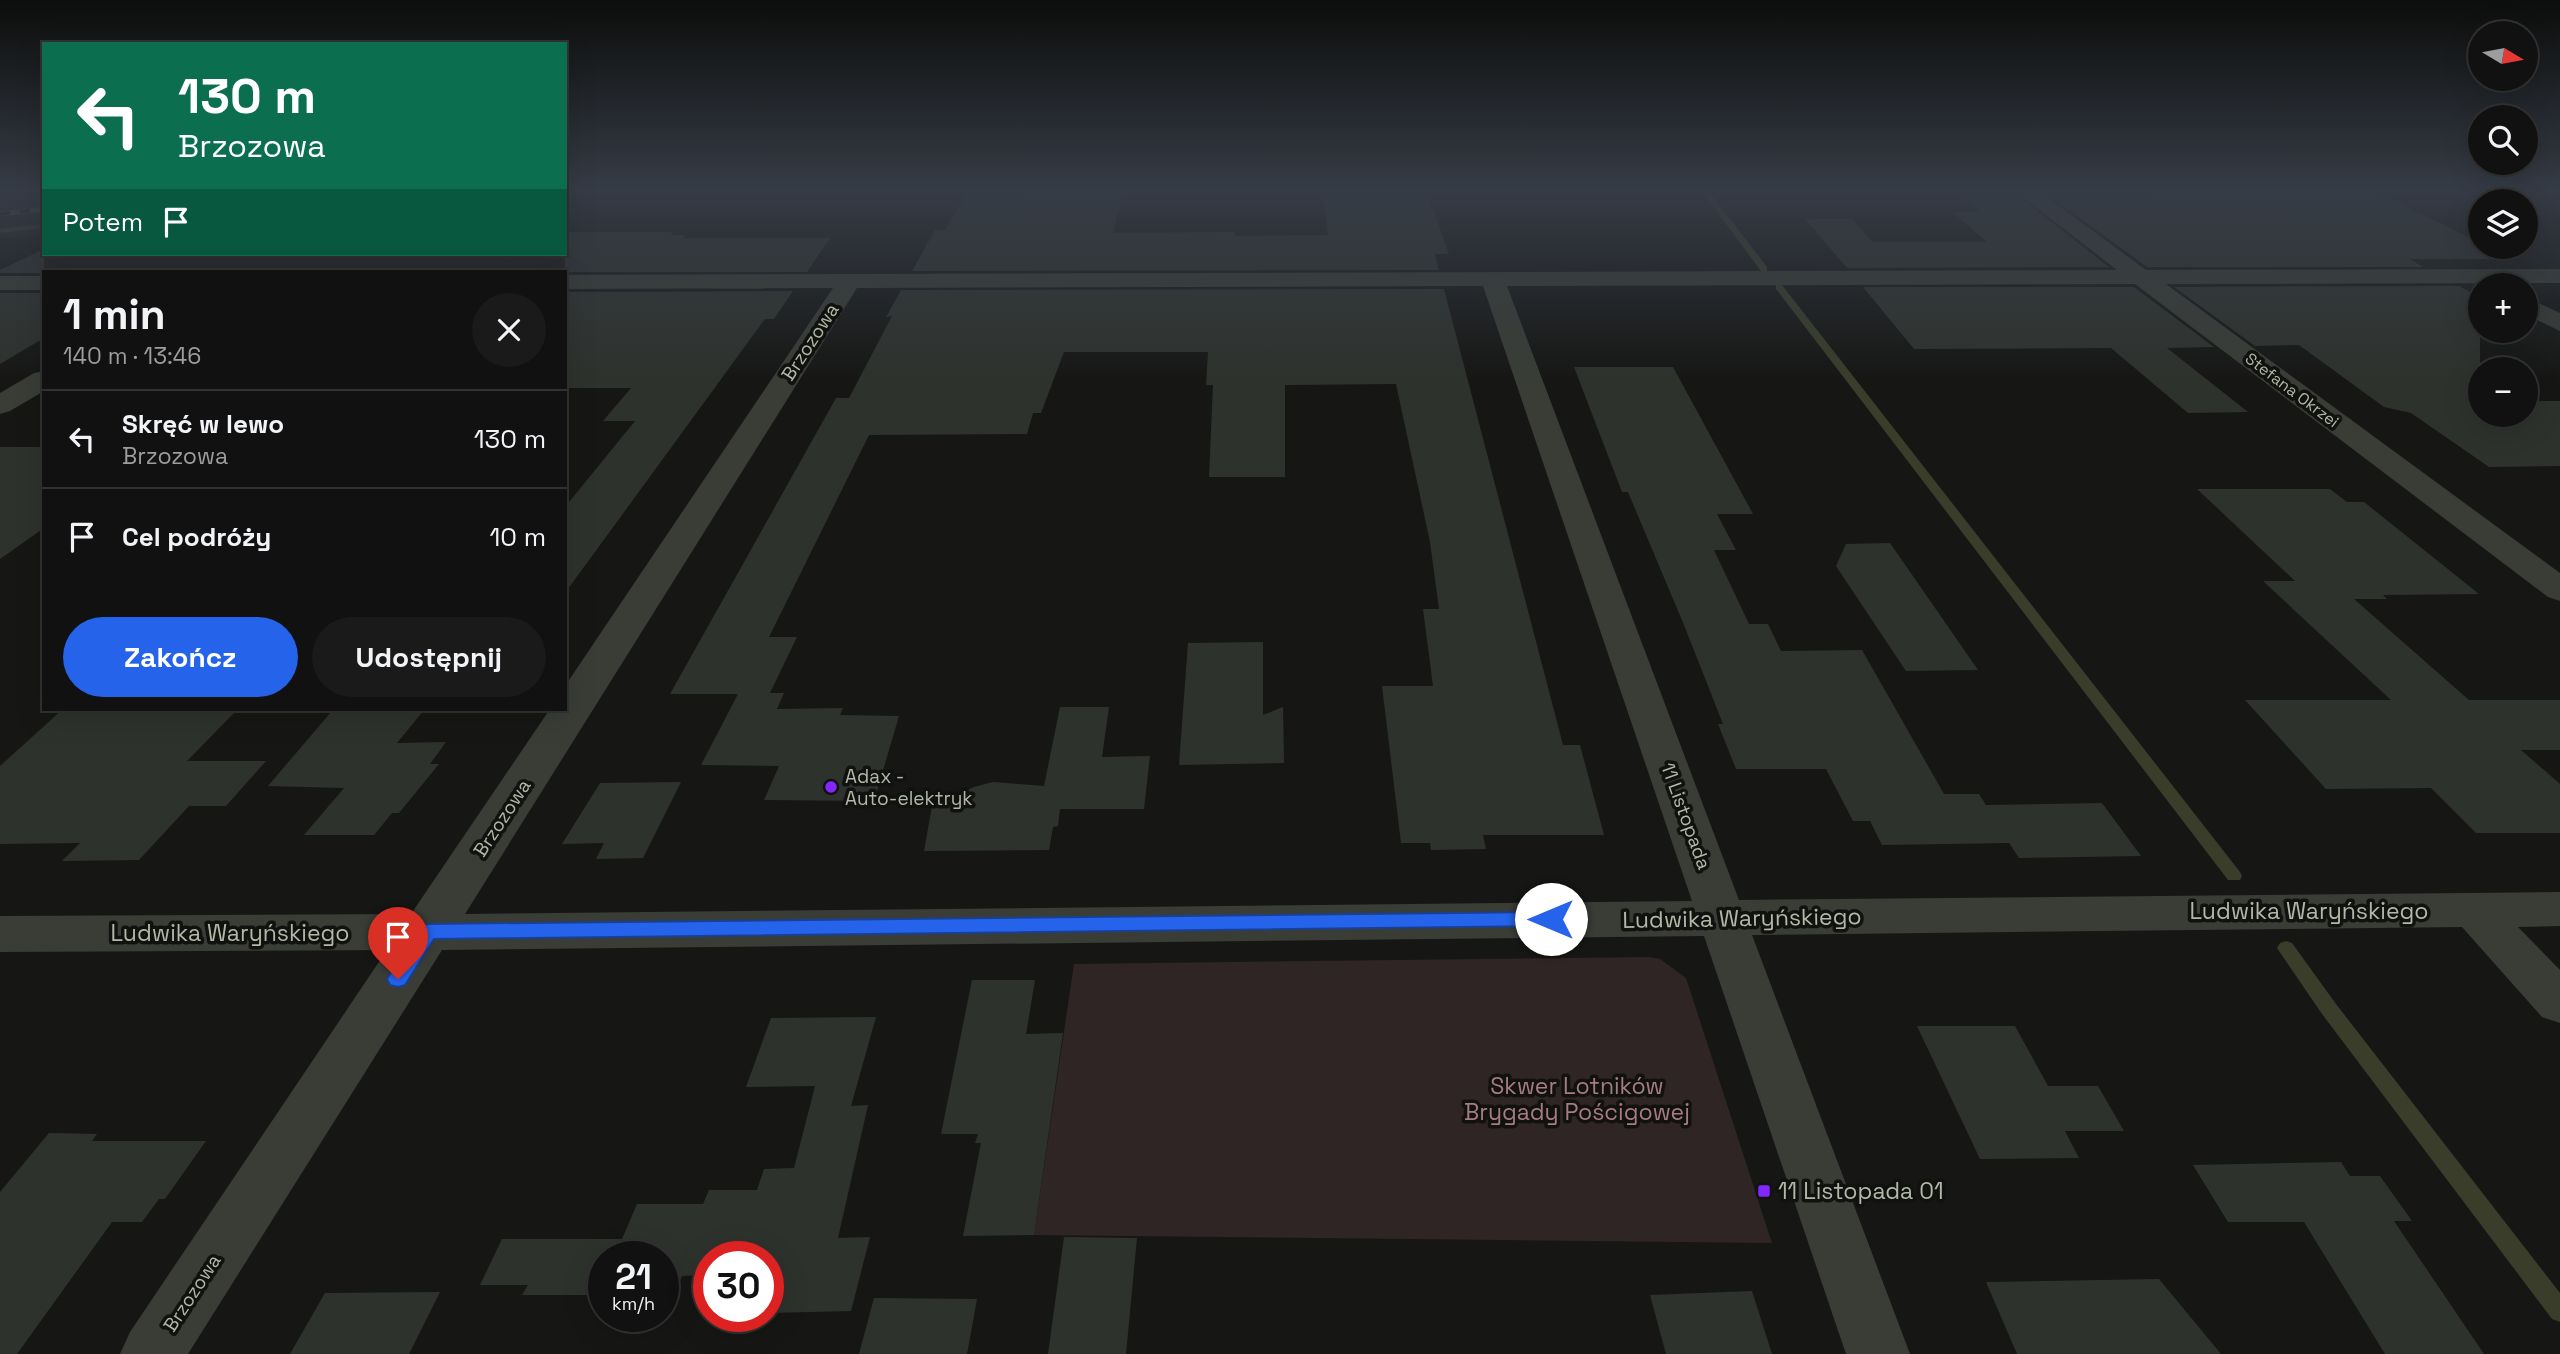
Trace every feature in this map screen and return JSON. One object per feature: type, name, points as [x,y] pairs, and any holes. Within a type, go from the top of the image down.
[{"type":"street","name":"Stefana Okrzei","points":[[2108,253],[2560,590]]},
{"type":"street","points":[[567,282],[2138,276],[2468,280]]},
{"type":"street","points":[[2538,277],[2560,276]]},
{"type":"street","name":"11 Listopada","points":[[1492,278],[1878,1354]]},
{"type":"street","name":"Brzozowa","points":[[152,1354],[850,281]]},
{"type":"street","points":[[0,283],[42,283]]},
{"type":"street","points":[[2538,311],[2560,323]]},
{"type":"street","points":[[0,405],[42,380]]},
{"type":"street","name":"Ludwika Waryńskiego","points":[[0,934],[2560,909]]},
{"type":"street","points":[[2474,910],[2560,1003]]},
{"type":"green space","name":"Skwer Lotników Brygady Pościgowej","points":[[1660,959],[1686,978],[1772,1243],[1034,1235],[1074,964]]},
{"type":"building","points":[[35,253],[44,256],[42,273],[0,273],[0,270]]},
{"type":"building","points":[[567,253],[820,253],[807,272],[565,270]]},
{"type":"building","points":[[922,253],[1449,254],[1435,254],[1439,270],[912,271]]},
{"type":"building","points":[[1834,253],[2091,253],[2109,267],[1847,268]]},
{"type":"building","points":[[2128,253],[2468,253],[2468,259],[2410,259],[2423,267],[2147,267]]},
{"type":"building","points":[[2459,286],[2468,291],[2468,343],[2480,343],[2480,357],[2468,357],[2468,427],[2538,427],[2538,401],[2560,401],[2560,466],[2489,467],[2411,413],[2384,407],[2299,345],[2255,346],[2174,287]]},
{"type":"building","points":[[1863,287],[2134,287],[2214,347],[2167,348],[2248,412],[2188,413],[2111,348],[1914,349]]},
{"type":"building","points":[[1444,289],[1563,745],[1580,745],[1604,835],[1483,835],[1486,849],[1431,850],[1430,843],[1401,843],[1382,686],[1433,686],[1423,609],[1439,609],[1430,542],[1396,384],[1285,385],[1285,477],[1209,477],[1213,385],[1206,385],[1208,352],[1064,352],[1041,413],[1033,413],[1027,434],[869,435],[769,637],[797,637],[770,693],[784,693],[777,709],[843,708],[840,715],[899,716],[874,801],[764,800],[779,766],[701,765],[738,694],[670,694],[836,398],[849,398],[892,316],[886,317],[901,290]]},
{"type":"building","points":[[793,291],[774,319],[765,319],[567,590],[567,505],[635,421],[603,421],[631,388],[567,388],[567,292]]},
{"type":"building","points":[[0,293],[42,293],[42,339],[0,364]]},
{"type":"building","points":[[1574,367],[1673,367],[1753,514],[1717,514],[1736,550],[1714,550],[1749,624],[1768,624],[1781,651],[1862,650],[1944,794],[1979,794],[1986,805],[2102,803],[2141,856],[2019,858],[2009,843],[1882,845],[1870,821],[1853,821],[1826,769],[1736,769],[1718,724],[1723,724],[1684,625],[1628,492],[1622,492]]},
{"type":"building","points":[[0,447],[42,447],[42,529],[0,559]]},
{"type":"building","points":[[2197,489],[2330,489],[2347,502],[2364,502],[2479,594],[2383,595],[2387,599],[2354,599],[2469,700],[2560,700],[2560,750],[2521,750],[2560,784],[2560,833],[2476,833],[2431,788],[2326,789],[2245,700],[2391,700],[2263,581],[2295,581]]},
{"type":"building","points":[[1890,543],[1978,670],[1906,671],[1836,566],[1846,544]]},
{"type":"building","points":[[1263,642],[1263,715],[1283,707],[1284,763],[1179,765],[1188,643]]},
{"type":"building","points":[[1060,707],[1109,707],[1102,757],[1150,756],[1144,809],[1060,809],[1058,826],[1053,827],[1049,850],[924,851],[934,795],[957,795],[993,782],[1044,786]]},
{"type":"building","points":[[61,711],[234,713],[187,761],[266,761],[226,806],[189,806],[139,860],[62,861],[80,843],[0,844],[0,766]]},
{"type":"building","points":[[332,711],[423,711],[397,743],[446,742],[430,764],[439,764],[399,813],[392,813],[374,835],[304,835],[344,788],[268,786]]},
{"type":"building","points":[[681,782],[643,858],[596,859],[604,843],[562,844],[600,783]]},
{"type":"building","points":[[972,980],[1035,980],[1026,1034],[1063,1033],[1034,1235],[963,1236],[981,1143],[975,1143],[978,1134],[941,1134]]},
{"type":"building","points":[[876,1017],[851,1106],[868,1105],[838,1238],[870,1237],[851,1311],[784,1313],[784,1241],[693,1241],[693,1276],[682,1276],[679,1284],[679,1241],[588,1241],[588,1295],[522,1295],[528,1285],[480,1285],[502,1239],[622,1239],[637,1204],[703,1204],[709,1190],[757,1190],[764,1169],[794,1168],[815,1086],[746,1087],[771,1018]]},
{"type":"building","points":[[1917,1026],[2015,1026],[2048,1086],[2098,1086],[2124,1131],[2065,1131],[2079,1158],[1980,1159]]},
{"type":"building","points":[[49,1133],[97,1134],[92,1141],[206,1141],[165,1199],[159,1199],[142,1222],[112,1222],[17,1354],[0,1354],[0,1192]]},
{"type":"building","points":[[2341,1162],[2350,1176],[2380,1176],[2412,1221],[2394,1221],[2484,1354],[2385,1354],[2304,1222],[2228,1222],[2193,1165]]},
{"type":"building","points":[[1064,1237],[1137,1238],[1126,1354],[1048,1354]]},
{"type":"building","points":[[2159,1279],[2221,1354],[2017,1354],[1986,1282]]},
{"type":"building","points":[[1752,1291],[1772,1354],[1666,1354],[1650,1295]]},
{"type":"building","points":[[440,1292],[409,1354],[290,1354],[325,1293]]},
{"type":"building","points":[[874,1298],[977,1299],[967,1354],[859,1354]]},
{"type":"waterway","points":[[1752,253],[1764,269]]},
{"type":"waterway","points":[[1779,287],[2234,876]]},
{"type":"waterway","points":[[2286,948],[2329,1009],[2560,1311]]},
{"type":"place","name":"Adax - Auto-elektryk","points":[[831,787]]},
{"type":"place","name":"11 Listopada 01","points":[[1764,1191]]},
{"type":"route","points":[[398,979],[428,931],[1551,919]]}]
